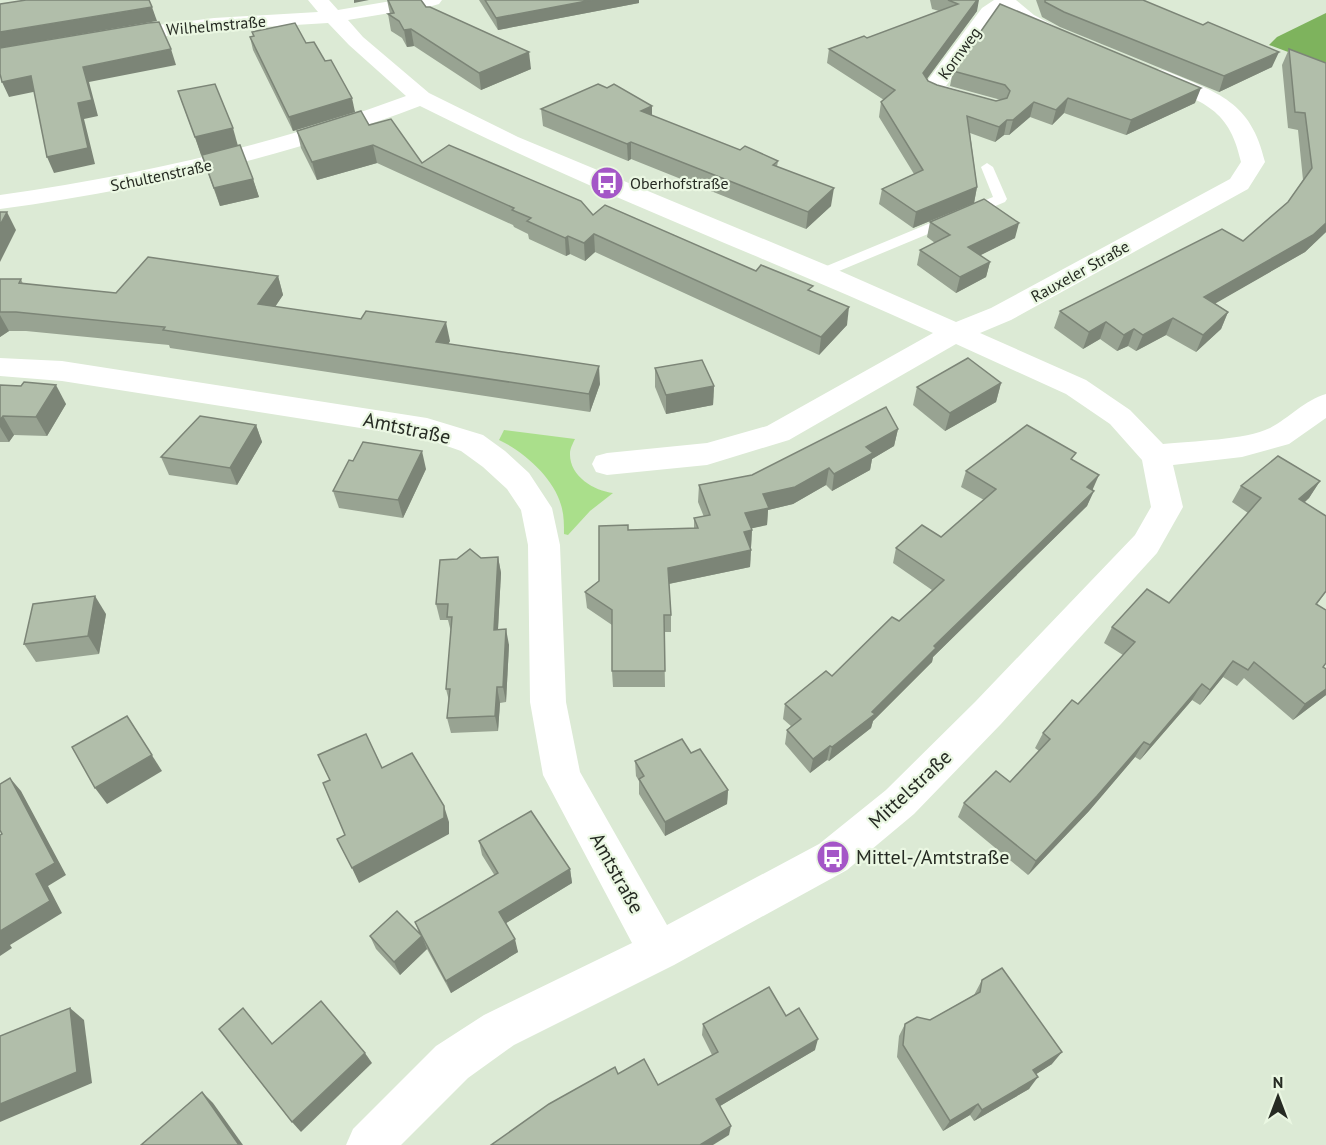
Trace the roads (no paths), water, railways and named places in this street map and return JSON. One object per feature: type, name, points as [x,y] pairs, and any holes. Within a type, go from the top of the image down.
[{"type":"street","name":"Wilhelmstraße","points":[[94,40],[153,30],[325,9],[432,0]]},
{"type":"street","points":[[1006,1],[1027,19],[1074,42]]},
{"type":"street","name":"Kornweg","points":[[993,108],[949,96],[933,89],[989,12],[1006,1]]},
{"type":"street","points":[[325,9],[356,41],[421,98],[510,142],[822,273],[1076,387],[1120,417],[1156,456],[1242,446],[1278,437],[1326,404]]},
{"type":"street","name":"Rauxeler Straße","points":[[607,464],[707,454],[778,433],[955,333],[1001,314],[1239,184],[1253,162],[1247,136],[1229,110],[1207,97],[1139,69]]},
{"type":"street","name":"Schultenstraße","points":[[0,202],[129,183],[210,166],[330,132],[421,98]]},
{"type":"street","name":"Amtstraße","points":[[0,367],[62,371],[428,428],[472,443],[494,459],[518,481],[536,508],[544,545],[548,702],[562,775],[659,951]]},
{"type":"street","name":"Mittelstraße","points":[[369,1145],[452,1062],[480,1043],[541,1008],[659,951],[833,857],[900,802],[988,713],[1146,544],[1167,507],[1156,456]]},
{"type":"lane","points":[[822,273],[1000,199],[987,167]]},
{"type":"place","name":"Oberhofstraße","points":[[607,183]]},
{"type":"place","name":"Mittel-/Amtstraße","points":[[833,857]]}]
